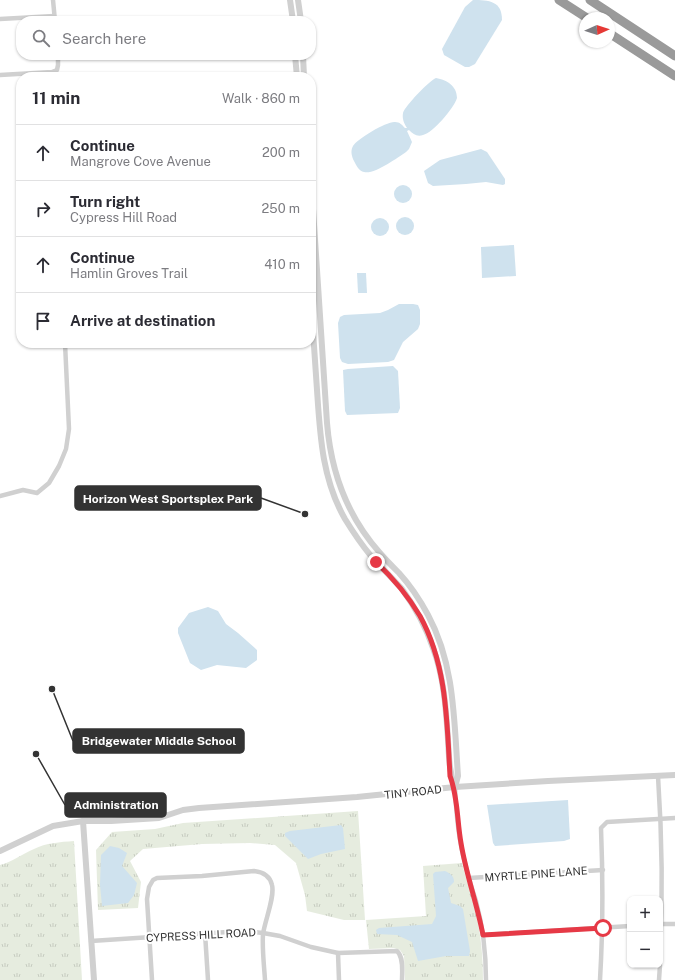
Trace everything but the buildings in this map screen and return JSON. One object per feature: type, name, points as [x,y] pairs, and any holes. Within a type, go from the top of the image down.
[{"type":"highway","points":[[559,0],[579,13]]},
{"type":"highway","points":[[590,0],[675,56]]},
{"type":"highway","points":[[615,36],[675,76]]},
{"type":"street","points":[[53,0],[54,16]]},
{"type":"street","points":[[290,0],[292,16]]},
{"type":"street","points":[[298,0],[300,16]]},
{"type":"street","points":[[0,19],[16,19]]},
{"type":"street","points":[[52,72],[57,70],[58,60]]},
{"type":"street","points":[[297,72],[296,62],[300,60]]},
{"type":"street","points":[[303,60],[304,72]]},
{"type":"street","points":[[0,75],[16,74]]},
{"type":"street","points":[[316,259],[328,439],[333,465],[339,485],[353,516],[374,546],[414,592],[428,614],[438,636],[447,666],[452,694],[458,776],[455,788]]},
{"type":"street","points":[[0,496],[23,490],[37,493],[49,483],[59,466],[66,449],[69,429],[65,348]]},
{"type":"street","points":[[314,348],[321,440],[324,461],[330,483],[345,518],[357,538],[371,556],[393,579],[420,617],[430,637],[438,662],[446,713],[450,776],[455,788],[460,841],[483,935],[486,980]]},
{"type":"street","points":[[321,440],[328,439]]},
{"type":"street","name":"TINY ROAD","points":[[0,851],[53,826],[83,821],[148,819],[199,808],[328,800],[455,788],[548,781],[675,775]]},
{"type":"street","points":[[658,776],[661,819],[661,896]]},
{"type":"street","points":[[600,980],[603,928],[601,828],[607,822],[675,818]]},
{"type":"street","points":[[83,821],[94,980]]},
{"type":"street","name":"MYRTLE PINE LANE","points":[[469,878],[603,870]]},
{"type":"street","points":[[152,980],[147,899],[149,887],[153,880],[161,878],[259,871],[267,876],[273,888],[263,932],[262,947],[265,980]]},
{"type":"street","points":[[663,924],[675,924]]},
{"type":"street","points":[[483,935],[627,926]]},
{"type":"street","name":"CYPRESS HILL ROAD","points":[[91,941],[243,931],[263,932],[280,936],[311,947],[338,953],[397,951],[401,957],[402,980]]},
{"type":"street","points":[[205,933],[208,980]]},
{"type":"street","points":[[338,953],[339,980]]},
{"type":"street","points":[[659,980],[660,968]]},
{"type":"green space","points":[[358,811],[365,920],[344,920],[307,911],[305,895],[296,863],[275,845],[250,843],[202,844],[143,849],[130,861],[141,882],[138,908],[98,910],[96,850],[112,832],[155,829],[183,823]]},
{"type":"green space","points":[[74,841],[82,980],[0,980],[0,865],[43,845]]},
{"type":"green space","points":[[462,863],[479,927],[483,980],[405,980],[404,956],[400,950],[394,948],[369,949],[366,920],[426,916],[423,866]]},
{"type":"water","points":[[473,0],[489,1],[497,5],[500,9],[502,20],[475,64],[465,67],[444,55],[442,49],[465,7]]},
{"type":"water","points":[[436,78],[451,84],[457,94],[457,98],[448,114],[432,130],[423,135],[419,136],[409,130],[407,131],[412,142],[409,149],[397,158],[374,171],[364,172],[361,170],[357,166],[351,152],[353,146],[372,131],[391,122],[401,124],[407,128],[404,123],[403,113],[412,100]]},
{"type":"water","points":[[481,149],[487,152],[505,179],[505,184],[503,185],[486,182],[433,186],[428,183],[424,171],[440,160]]},
{"type":"water","points":[[403,185],[407,186],[411,190],[411,198],[407,202],[403,203],[399,202],[395,198],[394,194],[395,190],[399,186]]},
{"type":"water","points":[[405,217],[409,218],[413,222],[413,230],[409,234],[405,235],[401,234],[397,230],[396,226],[397,222],[401,218]]},
{"type":"water","points":[[380,218],[384,219],[388,223],[388,231],[384,235],[380,236],[376,235],[372,231],[371,227],[372,223],[376,219]]},
{"type":"water","points":[[514,245],[516,276],[482,278],[481,247]]},
{"type":"water","points":[[357,273],[366,273],[367,293],[358,293]]},
{"type":"water","points":[[399,304],[418,305],[420,310],[420,324],[418,329],[403,342],[394,360],[388,362],[348,364],[342,362],[340,358],[338,323],[340,317],[344,315],[380,313]]},
{"type":"water","points":[[393,366],[398,371],[400,408],[398,413],[347,415],[345,411],[343,370]]},
{"type":"water","points":[[208,607],[218,611],[226,624],[257,650],[257,660],[246,668],[217,665],[201,670],[190,663],[178,633],[178,628],[189,613]]},
{"type":"water","points":[[568,800],[570,839],[564,841],[495,846],[493,843],[487,805]]},
{"type":"water","points":[[341,825],[343,828],[345,849],[321,854],[308,859],[285,836],[285,833],[290,831]]},
{"type":"water","points":[[110,846],[119,848],[127,853],[122,866],[137,883],[134,895],[128,903],[102,906],[100,885],[101,855]]},
{"type":"water","points":[[445,871],[452,875],[454,880],[448,888],[451,903],[460,906],[463,909],[470,951],[469,956],[446,956],[418,961],[412,942],[397,935],[377,934],[376,930],[379,928],[432,924],[436,916],[433,874],[435,872]]},
{"type":"place","name":"Horizon West Sportsplex Park","points":[[305,514]]},
{"type":"place","name":"Bridgewater Middle School","points":[[52,689]]},
{"type":"place","name":"Administration","points":[[36,754]]},
{"type":"route","points":[[376,562],[402,590],[420,617],[430,637],[438,662],[445,701],[450,776],[455,788],[460,841],[464,862],[480,917],[483,935],[603,928]]}]
